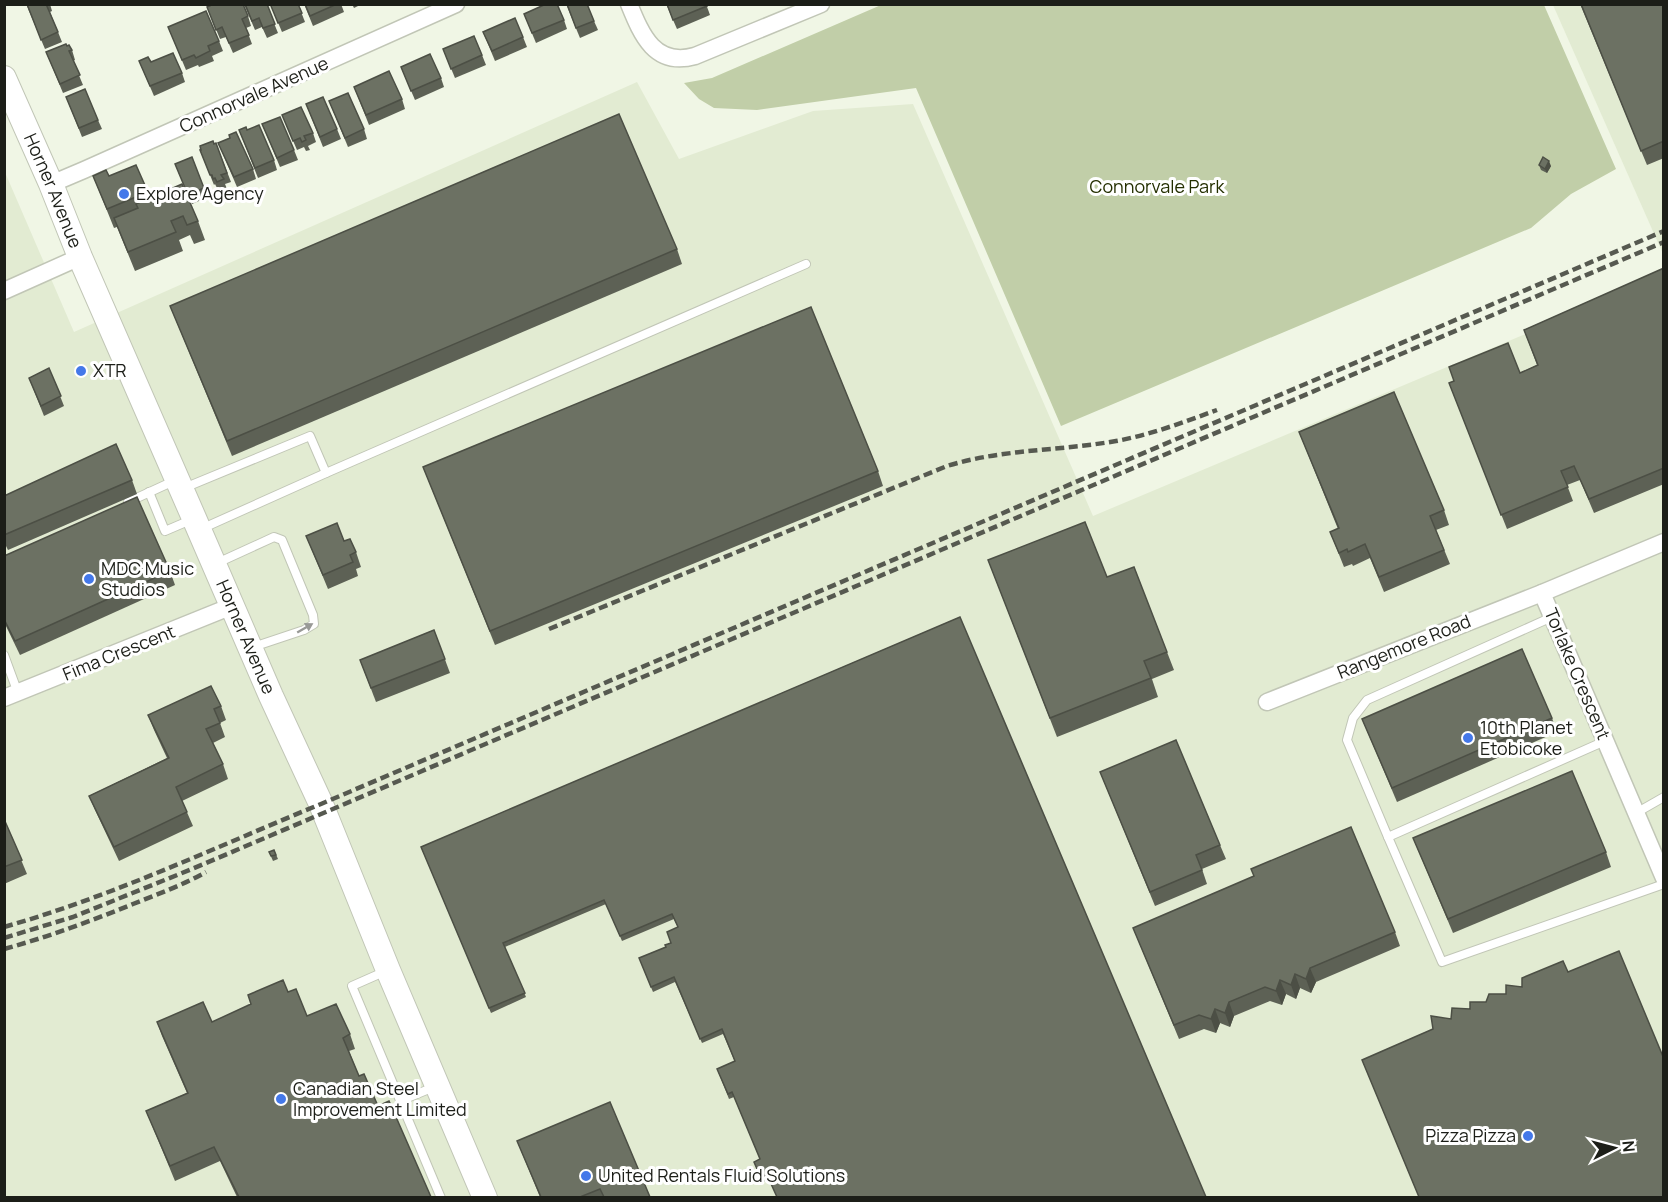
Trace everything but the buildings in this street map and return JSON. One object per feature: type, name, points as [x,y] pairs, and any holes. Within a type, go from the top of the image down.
[{"type":"main road","name":"Horner Avenue","points":[[4,78],[250,648],[321,804],[388,970],[485,1197]]},
{"type":"street","name":"Connorvale Avenue","points":[[51,184],[456,4]]},
{"type":"street","points":[[629,4],[641,33],[647,41],[661,54],[684,59],[821,4]]},
{"type":"street","points":[[4,291],[80,257]]},
{"type":"street","name":"Torlake Crescent","points":[[1664,542],[1542,593],[1664,878]]},
{"type":"street","name":"Rangemore Road","points":[[1267,702],[1542,593]]},
{"type":"street","name":"Fima Crescent","points":[[11,696],[232,606]]},
{"type":"lane","points":[[149,492],[165,531],[196,524],[326,473],[806,264]]},
{"type":"lane","points":[[118,506],[149,492],[179,484],[310,436],[326,473]]},
{"type":"lane","points":[[214,565],[274,537],[282,540],[313,615],[314,624],[304,630],[250,648]]},
{"type":"lane","points":[[1552,617],[1367,700],[1353,718],[1347,740],[1442,962],[1664,884]]},
{"type":"lane","points":[[4,655],[11,696]]},
{"type":"lane","points":[[1388,837],[1605,741]]},
{"type":"lane","points":[[1636,813],[1664,797]]},
{"type":"lane","points":[[388,970],[352,986],[441,1197]]},
{"type":"lane","points":[[400,1101],[437,1085]]},
{"type":"shaded area","points":[[1553,5],[1663,5],[1663,254]]},
{"type":"shaded area","points":[[637,82],[679,159],[813,111],[913,104],[1093,516],[1663,276],[1663,1197],[5,1197],[4,170],[74,332]]},
{"type":"green space","name":"Connorvale Park","points":[[881,5],[1544,5],[1616,169],[1571,194],[1531,228],[1061,426],[916,88],[757,110],[714,108],[699,99],[684,83],[712,78]]},
{"type":"railway","points":[[4,927],[85,901],[203,854],[1664,231]]},
{"type":"railway","points":[[4,938],[73,917],[192,869],[1664,242]]},
{"type":"railway","points":[[549,629],[947,466],[989,456],[1129,438],[1167,428],[1217,410]]},
{"type":"railway","points":[[4,949],[101,917],[206,872]]},
{"type":"place","name":"Explore Agency","points":[[124,194]]},
{"type":"place","name":"XTR","points":[[81,371]]},
{"type":"place","name":"MDC Music Studios","points":[[89,579]]},
{"type":"place","name":"10th Planet Etobicoke","points":[[1468,738]]},
{"type":"place","name":"Canadian Steel Improvement Limited","points":[[281,1099]]},
{"type":"place","name":"Pizza Pizza","points":[[1528,1136]]},
{"type":"place","name":"United Rentals Fluid Solutions","points":[[586,1176]]}]
